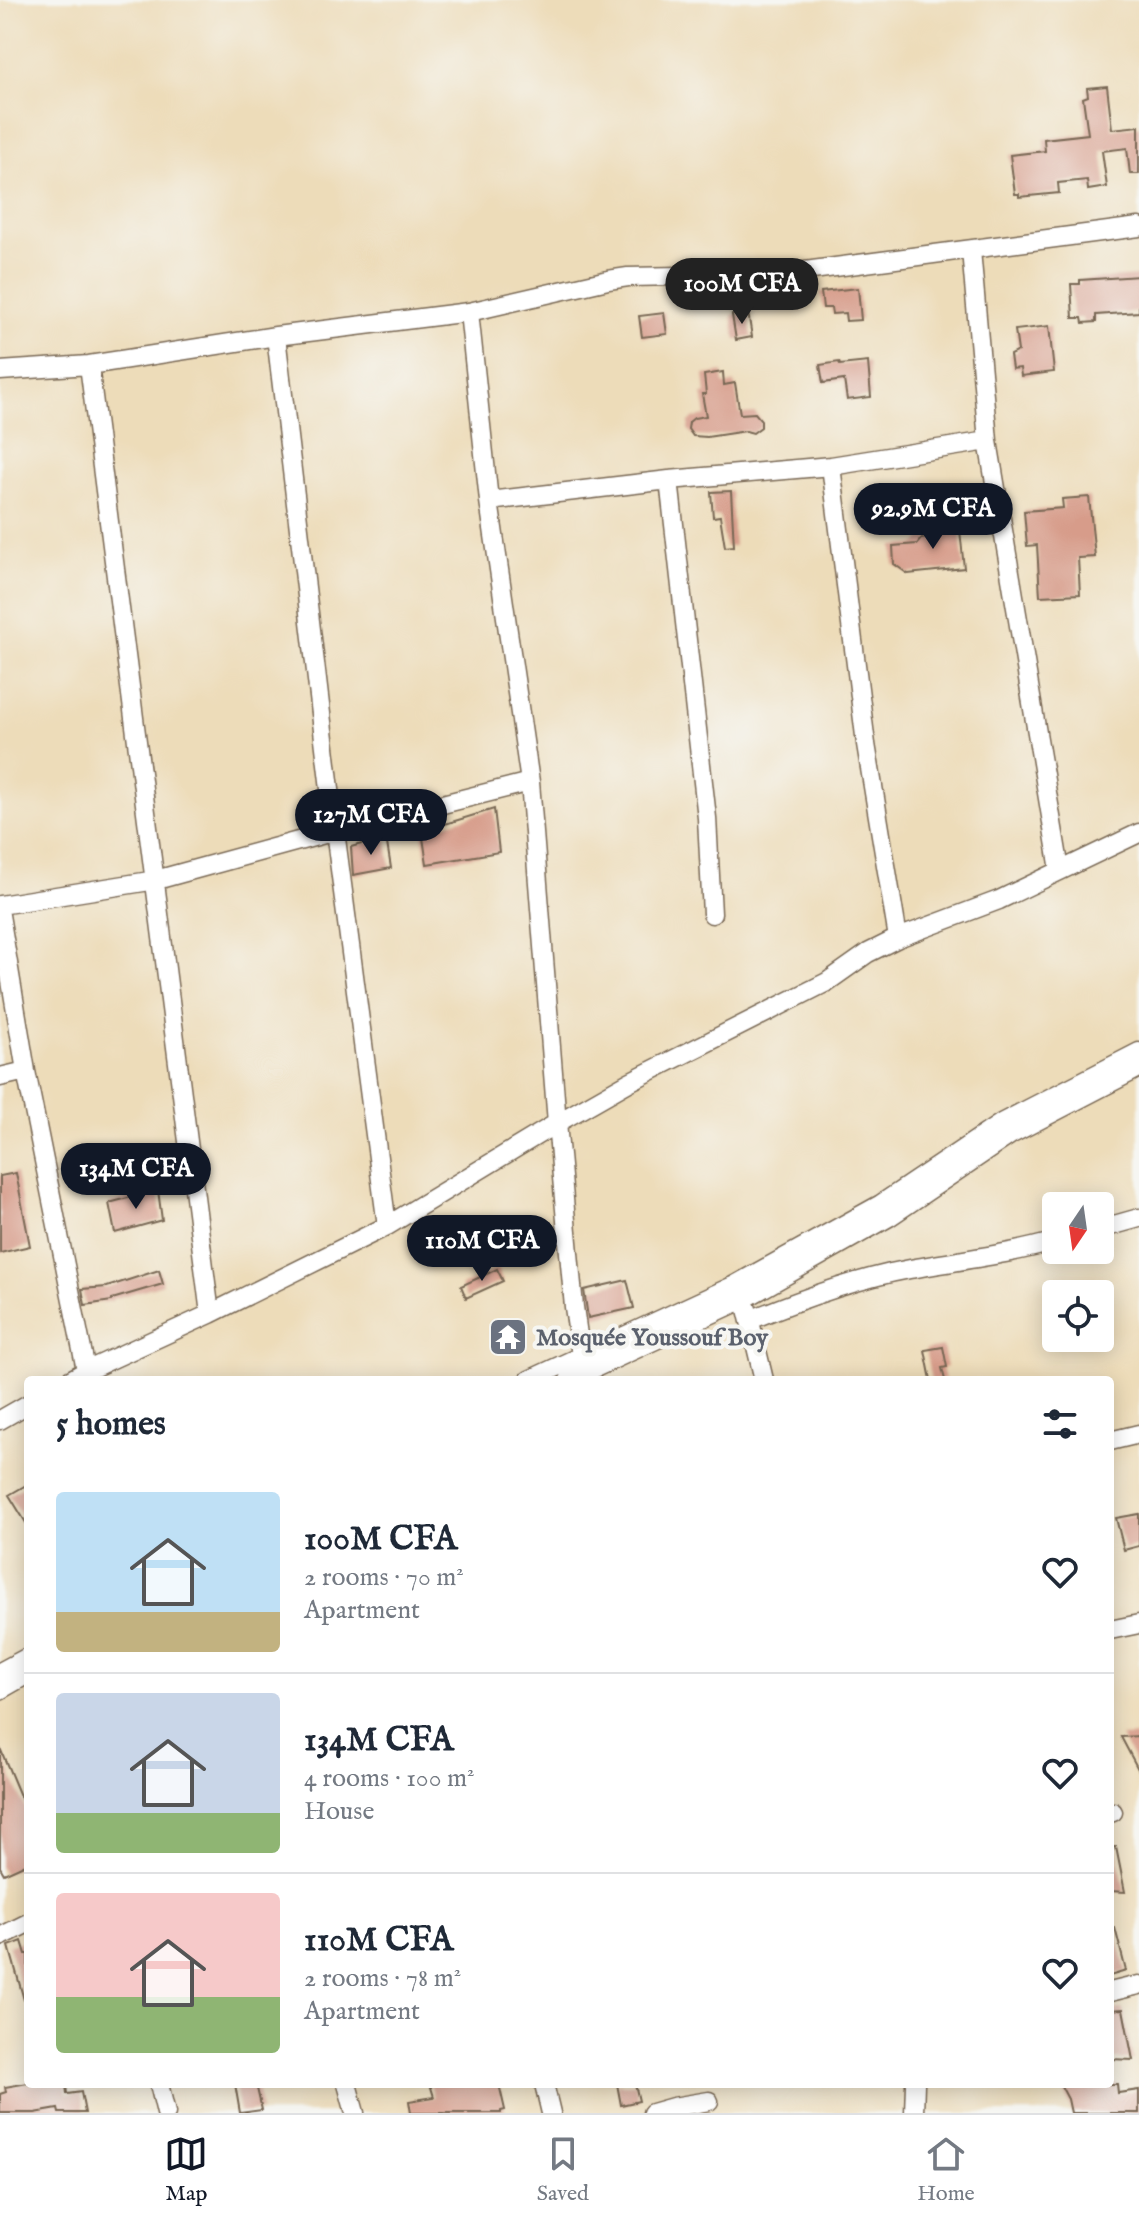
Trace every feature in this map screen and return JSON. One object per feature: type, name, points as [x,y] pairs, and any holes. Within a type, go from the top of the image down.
[{"type":"street","points":[[0,371],[89,365],[276,336],[469,312],[628,277],[782,274],[1139,227]]},
{"type":"street","points":[[971,250],[988,441],[1060,870]]},
{"type":"street","points":[[469,312],[489,501],[530,782],[557,1123],[581,1356]]},
{"type":"street","points":[[276,336],[335,831],[387,1226]]},
{"type":"street","points":[[89,365],[210,1314]]},
{"type":"street","points":[[489,501],[669,480],[831,466],[988,441]]},
{"type":"street","points":[[831,466],[866,744],[898,938]]},
{"type":"street","points":[[669,480],[707,818],[712,914]]},
{"type":"street","points":[[0,905],[156,880],[530,782]]},
{"type":"street","points":[[83,1376],[387,1226],[629,1082],[827,982],[868,953],[898,938],[999,900],[1139,833]]},
{"type":"street","points":[[0,915],[81,1376]]},
{"type":"street","points":[[565,1375],[581,1356],[733,1286],[881,1204],[1003,1122],[1139,1052]]},
{"type":"street","points":[[565,1375],[744,1299],[889,1217],[1010,1135],[1139,1068]]},
{"type":"street","points":[[0,1077],[26,1071]]},
{"type":"street","points":[[1114,1225],[1139,1218]]},
{"type":"street","points":[[750,1320],[805,1298],[907,1269],[980,1259],[1042,1244]]},
{"type":"street","points":[[744,1299],[763,1376]]},
{"type":"street","points":[[0,1420],[24,1406]]},
{"type":"street","points":[[1114,1440],[1139,1434]]},
{"type":"street","points":[[1114,1629],[1139,1624]]},
{"type":"street","points":[[0,1672],[24,1659]]},
{"type":"street","points":[[0,1690],[24,1676]]},
{"type":"street","points":[[0,1937],[24,1925]]},
{"type":"street","points":[[1114,1991],[1139,1985]]},
{"type":"street","points":[[160,2088],[166,2113]]},
{"type":"street","points":[[348,2088],[355,2113]]},
{"type":"street","points":[[545,2088],[551,2113]]},
{"type":"street","points":[[914,2113],[915,2088]]},
{"type":"street","points":[[652,2113],[709,2099]]},
{"type":"building","points":[[1107,86],[1112,129],[1139,126],[1139,174],[1130,174],[1127,148],[1102,151],[1107,187],[1088,190],[1087,180],[1058,183],[1059,193],[1019,197],[1015,194],[1010,155],[1045,151],[1044,139],[1088,134],[1083,98],[1088,96],[1087,88]]},
{"type":"building","points":[[1139,276],[1139,312],[1096,315],[1096,322],[1083,323],[1082,318],[1073,318],[1071,284],[1080,284],[1080,280]]},
{"type":"building","points":[[858,288],[861,320],[846,321],[845,313],[832,314],[831,308],[823,308],[821,292]]},
{"type":"building","points":[[748,312],[752,337],[736,340],[732,315]]},
{"type":"building","points":[[664,313],[667,334],[642,337],[639,316]]},
{"type":"building","points":[[1049,326],[1054,372],[1021,376],[1020,368],[1012,369],[1010,355],[1018,351],[1015,330]]},
{"type":"building","points":[[839,362],[840,365],[868,362],[871,397],[847,400],[844,380],[823,383],[820,365]]},
{"type":"building","points":[[723,372],[724,385],[735,383],[740,414],[755,413],[761,420],[761,427],[753,433],[693,436],[688,429],[689,422],[706,416],[702,394],[706,394],[704,375]]},
{"type":"building","points":[[731,491],[734,546],[725,547],[720,516],[713,517],[711,492]]},
{"type":"building","points":[[1089,497],[1095,557],[1078,558],[1080,594],[1040,596],[1037,545],[1027,546],[1024,511],[1063,508],[1062,499]]},
{"type":"building","points":[[959,521],[964,568],[908,574],[894,564],[893,546],[917,544],[921,539],[935,537],[933,524]]},
{"type":"building","points":[[494,809],[499,852],[427,864],[422,831]]},
{"type":"building","points":[[386,837],[391,868],[353,875],[351,847]]},
{"type":"building","points":[[16,1173],[30,1246],[0,1253],[0,1176]]},
{"type":"building","points":[[158,1190],[162,1220],[115,1233],[109,1203]]},
{"type":"building","points":[[497,1269],[503,1281],[466,1298],[461,1286]]},
{"type":"building","points":[[159,1270],[163,1284],[112,1301],[85,1305],[82,1289],[107,1287]]},
{"type":"building","points":[[627,1280],[634,1308],[588,1318],[584,1290]]},
{"type":"building","points":[[943,1347],[947,1367],[942,1368],[944,1376],[930,1376],[925,1350]]},
{"type":"building","points":[[24,1486],[24,1519],[9,1495]]},
{"type":"building","points":[[1139,1514],[1139,1546],[1124,1550],[1116,1518]]},
{"type":"building","points":[[1139,1736],[1139,1771],[1121,1737]]},
{"type":"building","points":[[0,1748],[24,1805],[24,1865],[4,1874],[0,1867]]},
{"type":"building","points":[[1114,1847],[1116,1847],[1125,1892],[1114,1891]]},
{"type":"building","points":[[1114,1928],[1115,1928],[1126,1971],[1114,1975]]},
{"type":"building","points":[[22,1941],[24,1948],[24,2000],[9,1946]]},
{"type":"building","points":[[1123,2009],[1133,2060],[1114,2059],[1114,2010]]},
{"type":"building","points":[[24,2084],[24,2088],[66,2088],[67,2094],[81,2092],[85,2113],[59,2113],[58,2109],[35,2113],[0,2113],[0,2094],[6,2092],[5,2087]]},
{"type":"building","points":[[1117,2084],[1118,2093],[1139,2090],[1139,2113],[1071,2113],[1062,2088],[1114,2088]]},
{"type":"building","points":[[236,2088],[257,2088],[262,2110],[240,2113]]},
{"type":"building","points":[[431,2088],[500,2088],[505,2110],[501,2113],[411,2113],[409,2101],[434,2097]]},
{"type":"building","points":[[618,2088],[636,2088],[639,2101],[621,2105]]},
{"type":"place","name":"Mosquée Youssouf Boy","points":[[508,1337]]}]
